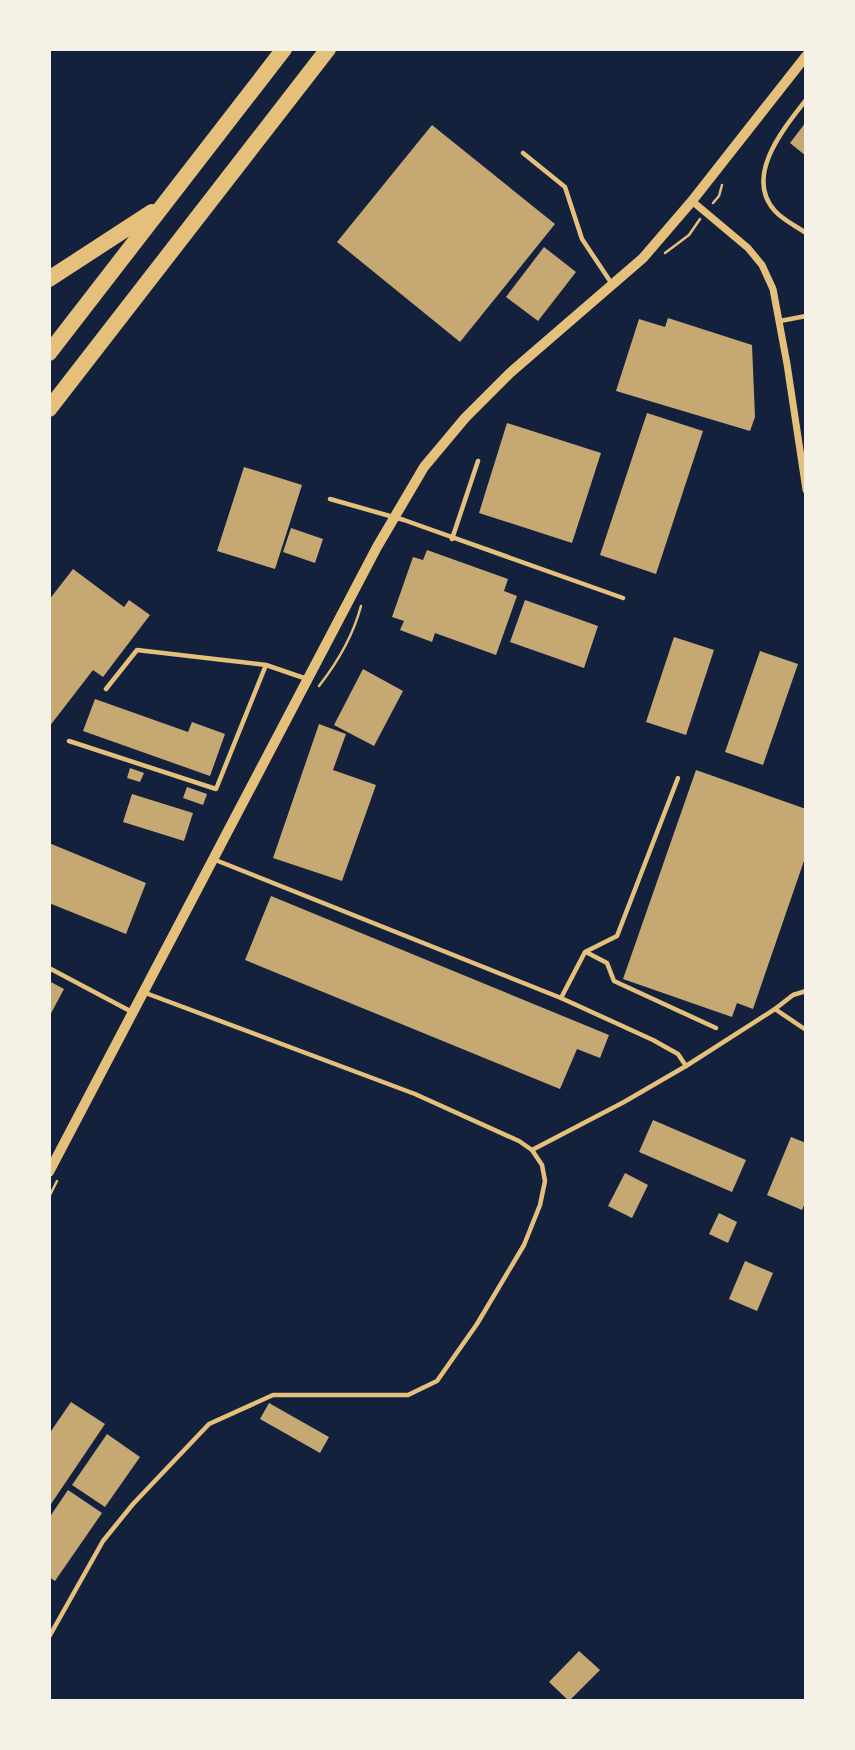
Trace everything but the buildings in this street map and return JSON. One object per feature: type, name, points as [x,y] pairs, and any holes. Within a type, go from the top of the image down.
[{"type":"highway","points":[[49,353],[284,49]]},
{"type":"highway","points":[[49,410],[328,49]]},
{"type":"highway","points":[[49,279],[165,203]]},
{"type":"street","points":[[54,1175],[142,991],[394,518],[424,467],[465,418],[510,373],[643,258],[692,201],[806,56]]},
{"type":"street","points":[[692,201],[748,248],[762,265],[773,289],[806,484]]},
{"type":"lane","points":[[806,100],[776,140],[764,176],[766,195],[774,211],[806,233]]},
{"type":"lane","points":[[523,153],[565,187],[582,239],[613,285]]},
{"type":"lane","points":[[779,321],[806,316]]},
{"type":"lane","points":[[452,539],[478,461]]},
{"type":"lane","points":[[330,499],[394,518],[623,598]]},
{"type":"lane","points":[[106,689],[137,650],[266,665],[308,680]]},
{"type":"lane","points":[[69,741],[216,789],[266,665]]},
{"type":"lane","points":[[561,998],[585,952],[617,936],[678,778]]},
{"type":"lane","points":[[213,859],[561,998],[653,1040],[678,1054],[686,1066]]},
{"type":"lane","points":[[585,952],[607,963],[614,981],[716,1028]]},
{"type":"lane","points":[[49,968],[132,1012]]},
{"type":"lane","points":[[49,1637],[103,1541],[133,1504],[209,1424],[273,1395],[408,1395],[437,1381],[477,1324],[524,1245],[540,1205],[545,1181],[542,1165],[532,1150],[519,1141],[415,1094],[142,991]]},
{"type":"lane","points":[[532,1150],[624,1102],[686,1066],[793,995],[806,991]]},
{"type":"lane","points":[[775,1009],[806,1030]]},
{"type":"path","points":[[659,259],[689,234],[719,196],[723,181]]},
{"type":"path","points":[[318,687],[334,666],[357,621],[362,602]]},
{"type":"path","points":[[49,1197],[54,1175]]}]
